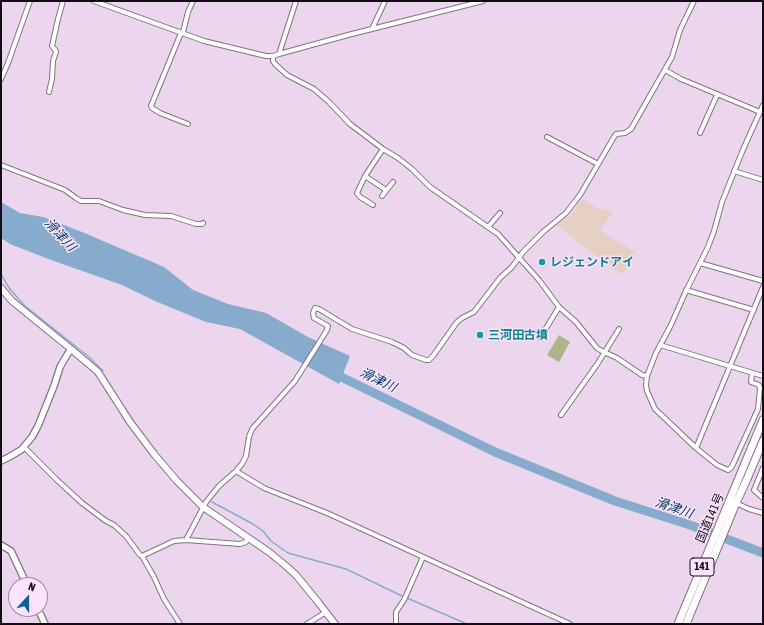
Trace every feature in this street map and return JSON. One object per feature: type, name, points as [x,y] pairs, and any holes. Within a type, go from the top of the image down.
[{"type":"highway","name":"国道141号","points":[[686,624],[763,420]]},
{"type":"highway","name":"国道141号","points":[[678,624],[729,510],[736,503],[763,441]]},
{"type":"main road","points":[[1,288],[12,301],[98,372],[130,422],[177,482],[203,507],[273,555],[286,566],[296,575],[335,624]]},
{"type":"street","points":[[1,79],[30,1]]},
{"type":"street","points":[[49,92],[52,79],[53,61],[56,52],[52,46],[63,1]]},
{"type":"street","points":[[94,1],[204,41],[266,56],[273,56],[483,1]]},
{"type":"street","points":[[188,124],[160,113],[151,106],[181,33],[183,32],[188,12],[193,1]]},
{"type":"street","points":[[279,54],[296,1]]},
{"type":"street","points":[[372,29],[385,1]]},
{"type":"street","points":[[186,540],[206,502],[219,486],[236,471],[244,460],[252,429],[295,381],[327,330],[328,326],[314,318],[313,313],[315,308],[352,329],[392,342],[404,348],[412,355],[429,360],[457,322],[474,312],[500,278],[512,267],[523,252],[543,232],[566,213],[580,195],[616,134],[625,133],[631,129],[672,56],[680,30],[694,1]]},
{"type":"street","points":[[273,56],[273,61],[283,72],[314,89],[350,124],[412,169],[430,187],[498,234],[539,280],[559,307],[576,322],[597,348],[617,358],[642,375],[647,376]]},
{"type":"street","points":[[665,70],[717,95],[733,100],[760,112]]},
{"type":"street","points":[[700,133],[717,95]]},
{"type":"street","points":[[752,373],[751,382],[759,385],[760,388],[759,405],[731,468],[728,470],[717,464],[696,448],[655,409],[647,391],[647,376],[686,290],[708,247],[722,202],[734,171],[763,105]]},
{"type":"street","points":[[547,137],[598,164]]},
{"type":"street","points":[[373,205],[360,197],[357,193],[365,176],[384,149]]},
{"type":"street","points":[[1,165],[65,190],[76,198],[82,200],[96,201],[123,210],[145,215],[171,216],[196,224],[203,223]]},
{"type":"street","points":[[734,171],[763,180]]},
{"type":"street","points":[[365,176],[386,190]]},
{"type":"street","points":[[382,196],[393,182]]},
{"type":"street","points":[[488,227],[500,213]]},
{"type":"street","points":[[700,263],[763,281]]},
{"type":"street","points":[[696,448],[763,287]]},
{"type":"street","points":[[686,290],[754,310]]},
{"type":"street","points":[[540,338],[559,307]]},
{"type":"street","points":[[561,415],[605,353],[620,329]]},
{"type":"street","points":[[660,345],[763,376]]},
{"type":"street","points":[[1,461],[24,448],[32,437],[54,386],[60,367],[71,349]]},
{"type":"street","points":[[24,448],[82,503],[106,521],[117,527],[126,536],[142,556],[164,599],[180,624]]},
{"type":"street","points":[[763,468],[754,490],[763,498]]},
{"type":"street","points":[[236,471],[264,488],[327,513],[570,624]]},
{"type":"street","points":[[736,503],[763,513]]},
{"type":"street","points":[[142,556],[174,542],[186,540],[240,544],[246,542],[248,538]]},
{"type":"street","points":[[1,545],[11,551],[23,577]]},
{"type":"street","points":[[396,624],[396,612],[404,600],[423,557]]},
{"type":"street","points":[[307,624],[326,612]]},
{"type":"shaded area","points":[[582,199],[595,207],[613,212],[600,230],[636,253],[622,275],[556,225],[570,216]]},
{"type":"green space","points":[[559,335],[570,342],[559,362],[547,355]]},
{"type":"water","points":[[1,202],[20,213],[43,217],[164,267],[193,290],[228,304],[266,313],[308,337],[350,356],[339,384],[240,329],[206,322],[155,301],[122,285],[10,244],[1,238]]},
{"type":"waterway","points":[[1,274],[9,288],[25,306],[89,357],[103,371]]},
{"type":"waterway","name":"滑津川","points":[[331,372],[495,452],[615,501],[690,525],[763,553]]},
{"type":"waterway","points":[[212,502],[253,524],[263,531],[271,541],[288,553],[346,569],[402,596]]},
{"type":"waterway","points":[[407,598],[467,624]]},
{"type":"place","name":"レジェンドアイ","points":[[542,262]]},
{"type":"place","name":"三河田古墳","points":[[480,335]]}]
